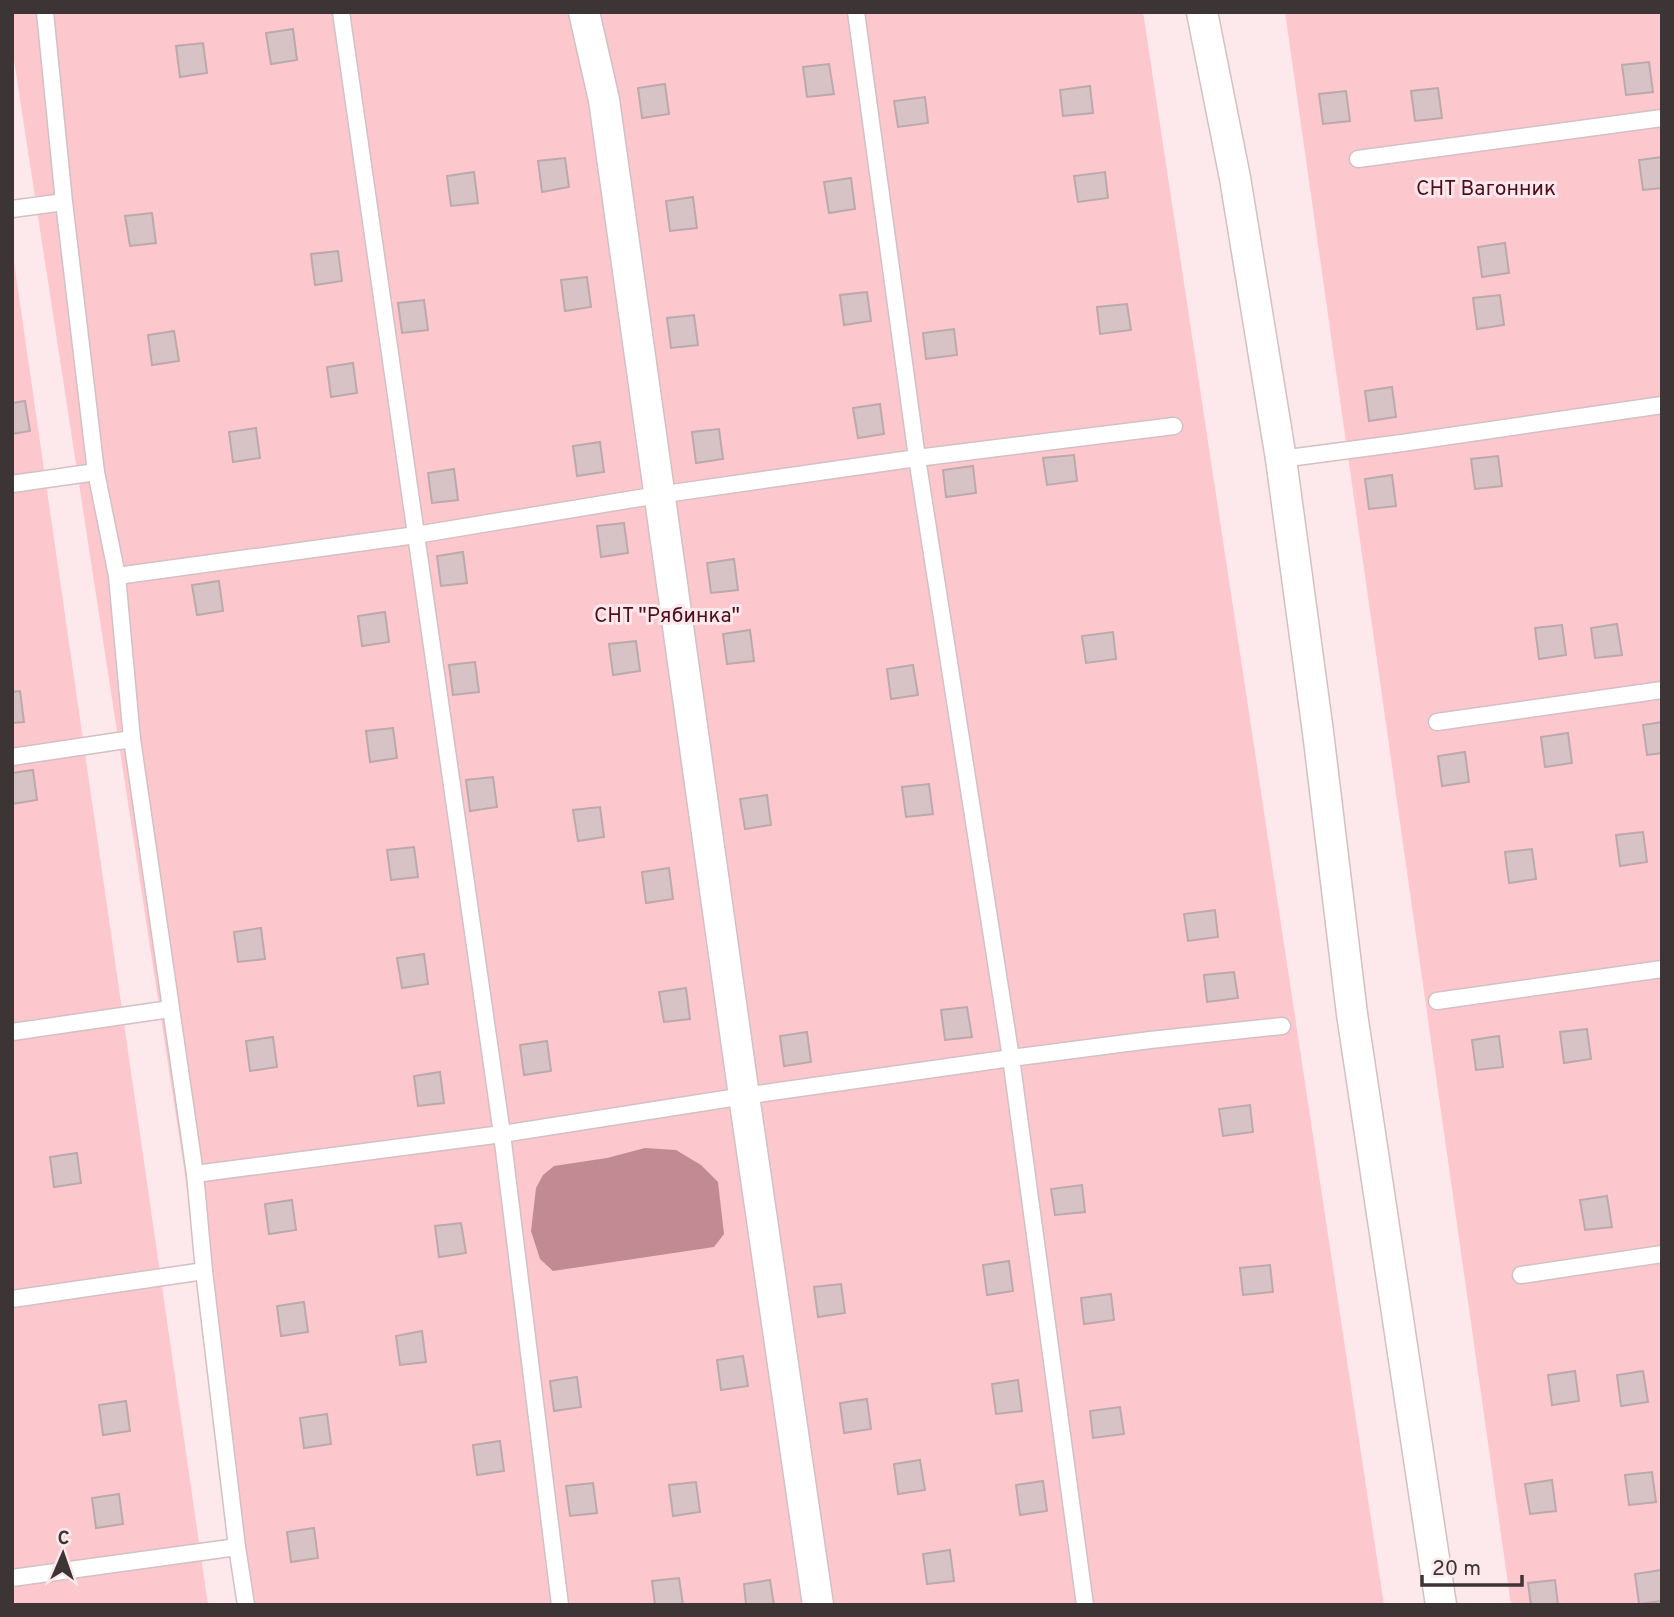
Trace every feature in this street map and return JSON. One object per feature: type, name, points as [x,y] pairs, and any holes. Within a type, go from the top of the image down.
[{"type":"street","points":[[584,12],[604,100],[658,495],[818,1605]]},
{"type":"street","points":[[1202,12],[1235,178],[1281,458],[1352,1014],[1441,1605]]},
{"type":"lane","points":[[45,12],[96,472],[117,576],[132,739],[195,1174],[204,1271],[246,1605]]},
{"type":"lane","points":[[341,12],[502,1134],[560,1605]]},
{"type":"lane","points":[[856,12],[917,458],[1011,1058],[1085,1605]]},
{"type":"lane","points":[[1358,159],[1662,118]]},
{"type":"lane","points":[[12,209],[64,202]]},
{"type":"lane","points":[[1281,458],[1662,405]]},
{"type":"lane","points":[[117,576],[416,535],[658,495],[917,458],[1174,426]]},
{"type":"lane","points":[[12,484],[96,472]]},
{"type":"lane","points":[[1437,722],[1662,690]]},
{"type":"lane","points":[[12,757],[132,739]]},
{"type":"lane","points":[[1437,1001],[1662,969]]},
{"type":"lane","points":[[12,1032],[170,1009]]},
{"type":"lane","points":[[195,1174],[502,1134],[1011,1058],[1282,1027]]},
{"type":"lane","points":[[1521,1275],[1662,1254]]},
{"type":"lane","points":[[12,1299],[204,1271]]},
{"type":"lane","points":[[12,1578],[237,1547]]},
{"type":"green space","name":"СНТ \"Рябинка\"","points":[[12,12],[1143,12],[1384,1605],[251,1605],[12,47]]},
{"type":"green space","name":"СНТ Вагонник","points":[[1285,12],[1662,12],[1662,1605],[1511,1605]]},
{"type":"green space","points":[[12,248],[208,1605],[12,1605]]},
{"type":"shaded area","points":[[645,1148],[676,1150],[701,1165],[718,1182],[724,1234],[714,1247],[553,1271],[540,1259],[531,1231],[536,1188],[543,1175],[554,1166],[607,1158]]},
{"type":"building","points":[[293,29],[297,60],[271,64],[266,33]]},
{"type":"building","points":[[203,43],[207,73],[180,77],[176,46]]},
{"type":"building","points":[[1649,62],[1653,92],[1626,95],[1622,65]]},
{"type":"building","points":[[829,64],[834,94],[807,97],[803,67]]},
{"type":"building","points":[[665,84],[669,114],[642,118],[638,88]]},
{"type":"building","points":[[1090,86],[1093,113],[1063,116],[1060,90]]},
{"type":"building","points":[[1438,88],[1442,118],[1415,121],[1411,91]]},
{"type":"building","points":[[1346,91],[1350,121],[1323,124],[1319,94]]},
{"type":"building","points":[[925,97],[928,123],[898,127],[894,101]]},
{"type":"building","points":[[1662,157],[1662,188],[1643,190],[1639,160]]},
{"type":"building","points":[[565,158],[569,187],[542,192],[538,161]]},
{"type":"building","points":[[474,172],[478,203],[451,206],[447,176]]},
{"type":"building","points":[[1105,172],[1108,198],[1078,202],[1074,176]]},
{"type":"building","points":[[851,178],[855,209],[829,213],[824,182]]},
{"type":"building","points":[[693,197],[697,228],[670,231],[666,201]]},
{"type":"building","points":[[152,213],[156,243],[130,246],[125,216]]},
{"type":"building","points":[[1505,243],[1509,273],[1482,277],[1478,247]]},
{"type":"building","points":[[338,251],[342,281],[315,285],[311,254]]},
{"type":"building","points":[[587,277],[591,307],[565,311],[561,280]]},
{"type":"building","points":[[867,292],[871,321],[844,325],[840,295]]},
{"type":"building","points":[[1500,295],[1504,325],[1477,329],[1473,298]]},
{"type":"building","points":[[424,300],[428,330],[402,333],[398,303]]},
{"type":"building","points":[[1127,304],[1131,330],[1100,334],[1097,307]]},
{"type":"building","points":[[694,315],[698,345],[671,348],[667,318]]},
{"type":"building","points":[[954,329],[957,355],[926,359],[923,333]]},
{"type":"building","points":[[174,331],[179,361],[152,365],[148,335]]},
{"type":"building","points":[[353,363],[357,393],[331,397],[327,367]]},
{"type":"building","points":[[1392,387],[1396,417],[1369,421],[1365,391]]},
{"type":"building","points":[[25,401],[30,431],[12,434],[12,403]]},
{"type":"building","points":[[880,404],[884,434],[858,438],[853,408]]},
{"type":"building","points":[[256,428],[260,458],[233,462],[229,432]]},
{"type":"building","points":[[719,429],[723,459],[696,463],[692,432]]},
{"type":"building","points":[[600,442],[604,472],[577,476],[573,446]]},
{"type":"building","points":[[1074,455],[1077,481],[1047,485],[1043,458]]},
{"type":"building","points":[[1498,456],[1502,486],[1475,489],[1471,459]]},
{"type":"building","points":[[973,466],[976,493],[946,497],[943,470]]},
{"type":"building","points":[[454,469],[458,500],[432,503],[428,473]]},
{"type":"building","points":[[1392,475],[1396,506],[1369,509],[1365,479]]},
{"type":"building","points":[[624,523],[628,553],[601,557],[597,526]]},
{"type":"building","points":[[463,552],[467,583],[441,586],[437,556]]},
{"type":"building","points":[[734,559],[738,590],[711,593],[707,563]]},
{"type":"building","points":[[219,581],[223,611],[197,615],[192,585]]},
{"type":"building","points":[[385,612],[389,642],[362,646],[358,616]]},
{"type":"building","points":[[1617,624],[1622,655],[1595,658],[1591,628]]},
{"type":"building","points":[[1562,625],[1566,655],[1539,659],[1535,628]]},
{"type":"building","points":[[750,630],[754,661],[727,664],[723,634]]},
{"type":"building","points":[[1113,632],[1116,659],[1086,663],[1082,636]]},
{"type":"building","points":[[636,641],[640,671],[613,675],[609,644]]},
{"type":"building","points":[[475,662],[479,692],[453,695],[449,665]]},
{"type":"building","points":[[913,665],[918,695],[891,699],[887,669]]},
{"type":"building","points":[[20,691],[24,722],[12,723],[12,692]]},
{"type":"building","points":[[1662,722],[1662,753],[1647,755],[1643,725]]},
{"type":"building","points":[[393,728],[397,758],[370,762],[366,731]]},
{"type":"building","points":[[1568,733],[1572,763],[1545,767],[1541,737]]},
{"type":"building","points":[[1465,752],[1469,782],[1442,786],[1438,756]]},
{"type":"building","points":[[33,770],[37,800],[12,804],[12,773]]},
{"type":"building","points":[[493,777],[497,807],[470,811],[466,780]]},
{"type":"building","points":[[929,784],[933,814],[906,817],[902,787]]},
{"type":"building","points":[[767,795],[771,825],[745,829],[740,799]]},
{"type":"building","points":[[600,807],[604,837],[578,841],[573,810]]},
{"type":"building","points":[[1643,832],[1647,862],[1620,866],[1616,835]]},
{"type":"building","points":[[414,847],[418,877],[391,880],[387,850]]},
{"type":"building","points":[[1532,849],[1536,879],[1509,883],[1505,852]]},
{"type":"building","points":[[669,868],[673,899],[646,903],[642,872]]},
{"type":"building","points":[[1215,910],[1218,937],[1188,941],[1184,914]]},
{"type":"building","points":[[261,928],[265,959],[238,962],[234,932]]},
{"type":"building","points":[[424,954],[428,984],[402,988],[397,958]]},
{"type":"building","points":[[1234,972],[1238,998],[1207,1002],[1204,975]]},
{"type":"building","points":[[686,988],[690,1019],[664,1022],[659,992]]},
{"type":"building","points":[[967,1007],[972,1037],[945,1040],[941,1010]]},
{"type":"building","points":[[1587,1029],[1591,1059],[1564,1063],[1560,1032]]},
{"type":"building","points":[[807,1032],[811,1062],[784,1066],[780,1036]]},
{"type":"building","points":[[1499,1036],[1503,1067],[1476,1070],[1472,1040]]},
{"type":"building","points":[[273,1037],[277,1067],[250,1071],[246,1041]]},
{"type":"building","points":[[547,1041],[551,1071],[524,1075],[520,1045]]},
{"type":"building","points":[[440,1072],[444,1103],[418,1106],[414,1076]]},
{"type":"building","points":[[1250,1105],[1253,1132],[1223,1136],[1219,1109]]},
{"type":"building","points":[[77,1153],[81,1183],[54,1187],[50,1157]]},
{"type":"building","points":[[1082,1185],[1085,1212],[1055,1215],[1051,1189]]},
{"type":"building","points":[[1607,1196],[1612,1227],[1585,1230],[1580,1200]]},
{"type":"building","points":[[292,1200],[296,1230],[269,1234],[265,1204]]},
{"type":"building","points":[[461,1223],[466,1253],[439,1257],[435,1226]]},
{"type":"building","points":[[1009,1261],[1013,1291],[987,1295],[983,1265]]},
{"type":"building","points":[[1270,1265],[1273,1292],[1243,1295],[1240,1268]]},
{"type":"building","points":[[841,1284],[845,1313],[818,1317],[814,1287]]},
{"type":"building","points":[[1111,1294],[1114,1320],[1084,1324],[1081,1298]]},
{"type":"building","points":[[304,1302],[308,1332],[281,1336],[277,1306]]},
{"type":"building","points":[[422,1331],[426,1362],[400,1365],[396,1336]]},
{"type":"building","points":[[743,1356],[748,1386],[721,1390],[717,1360]]},
{"type":"building","points":[[1575,1371],[1579,1401],[1552,1405],[1548,1375]]},
{"type":"building","points":[[1643,1371],[1648,1402],[1621,1406],[1617,1375]]},
{"type":"building","points":[[577,1377],[581,1407],[554,1411],[550,1381]]},
{"type":"building","points":[[1018,1380],[1022,1411],[996,1414],[992,1384]]},
{"type":"building","points":[[867,1399],[871,1429],[844,1433],[840,1403]]},
{"type":"building","points":[[126,1401],[130,1431],[103,1435],[99,1405]]},
{"type":"building","points":[[1120,1407],[1124,1434],[1093,1438],[1090,1411]]},
{"type":"building","points":[[327,1414],[331,1444],[304,1448],[300,1418]]},
{"type":"building","points":[[500,1441],[504,1471],[477,1475],[473,1445]]},
{"type":"building","points":[[920,1460],[925,1490],[898,1494],[894,1464]]},
{"type":"building","points":[[1652,1472],[1656,1502],[1629,1505],[1625,1475]]},
{"type":"building","points":[[1552,1480],[1556,1511],[1530,1514],[1525,1484]]},
{"type":"building","points":[[1043,1481],[1047,1511],[1020,1515],[1016,1485]]},
{"type":"building","points":[[696,1482],[700,1512],[673,1516],[669,1485]]},
{"type":"building","points":[[593,1483],[597,1513],[570,1516],[566,1486]]},
{"type":"building","points":[[119,1494],[123,1524],[96,1528],[92,1498]]},
{"type":"building","points":[[314,1528],[318,1558],[291,1562],[287,1532]]},
{"type":"building","points":[[950,1550],[954,1581],[927,1584],[923,1554]]},
{"type":"building","points":[[1662,1570],[1662,1601],[1639,1604],[1635,1574]]},
{"type":"building","points":[[679,1578],[683,1605],[655,1605],[652,1581]]},
{"type":"building","points":[[770,1580],[774,1605],[746,1605],[744,1584]]},
{"type":"building","points":[[1555,1580],[1558,1605],[1531,1605],[1528,1583]]}]
